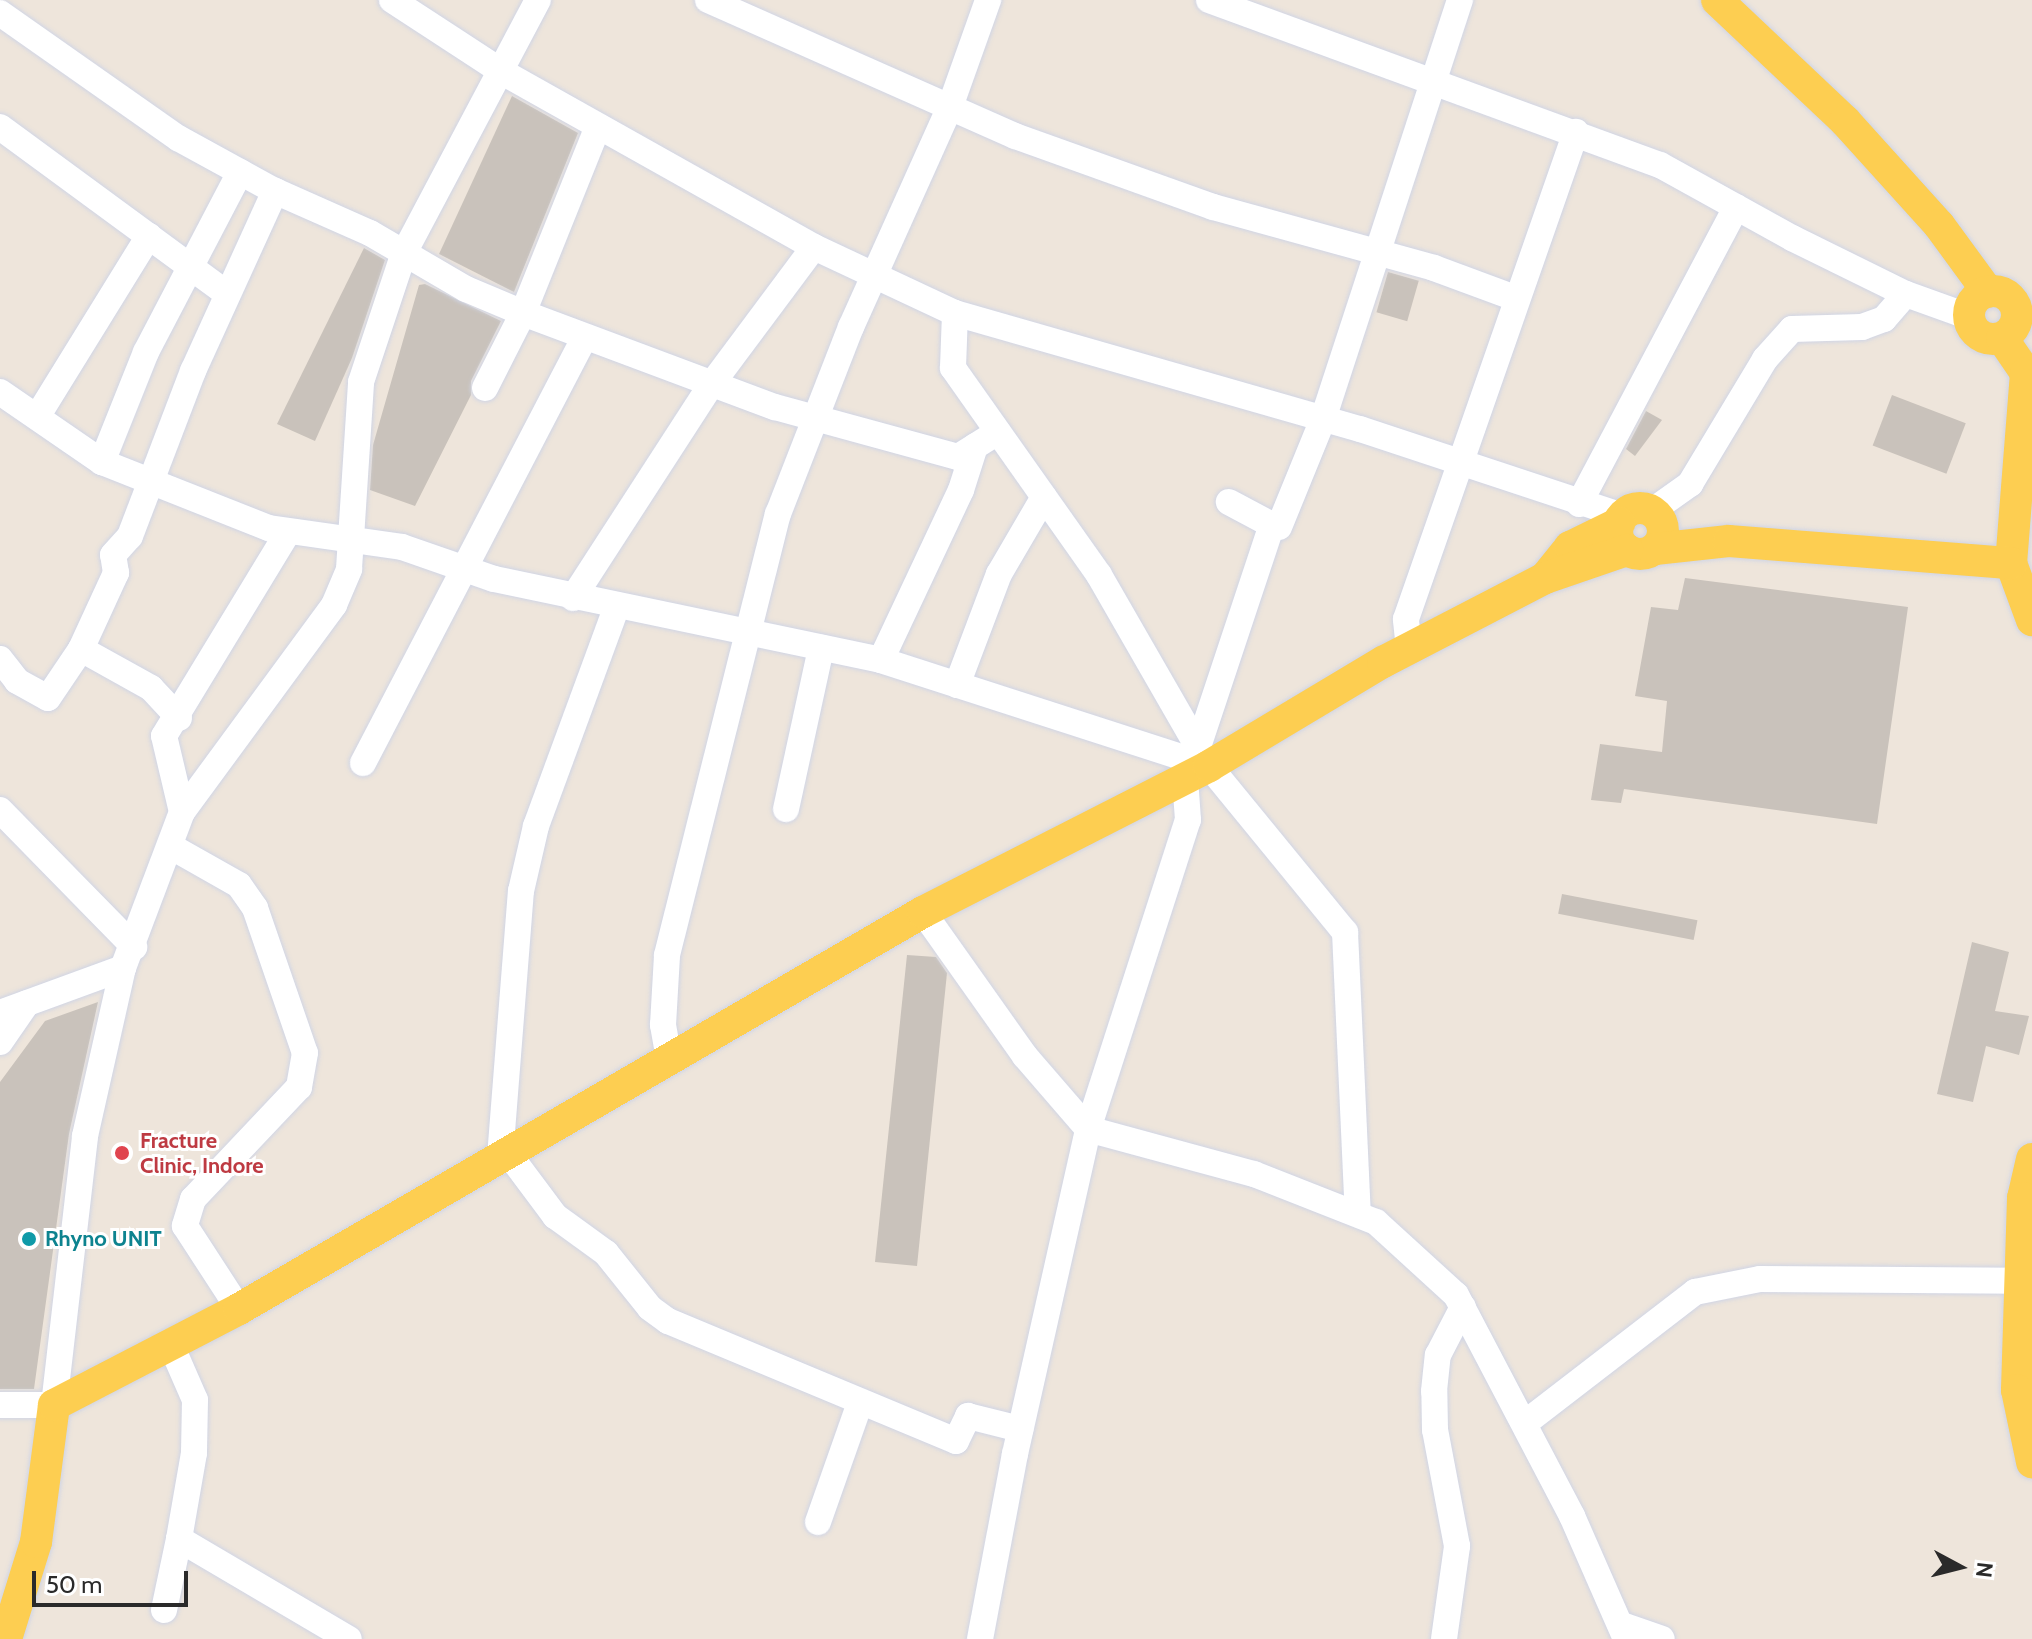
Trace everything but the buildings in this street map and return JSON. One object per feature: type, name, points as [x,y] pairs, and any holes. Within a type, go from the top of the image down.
[{"type":"main road","points":[[1717,0],[1845,121],[1939,225],[1979,304],[1981,336],[2002,338],[2029,368],[2011,563],[2032,620]]},
{"type":"main road","points":[[1979,304],[2006,295],[2017,311],[2013,329],[2002,338]]},
{"type":"main road","points":[[6,1639],[36,1542],[54,1405],[239,1309],[923,912],[1409,649],[1639,528],[1731,524],[1787,546],[2011,563]]},
{"type":"main road","points":[[2032,1159],[2020,1281],[2025,1326],[2017,1390],[2032,1462]]},
{"type":"street","points":[[392,0],[504,73],[814,247],[955,313],[1460,460],[1639,528],[1690,484],[1765,359],[1792,329],[1862,327],[1884,319],[1906,294]]},
{"type":"street","points":[[0,1405],[54,1405],[85,1136],[129,958],[182,812],[334,605],[349,569],[361,382],[404,253],[504,73],[538,0]]},
{"type":"street","points":[[708,0],[1015,136],[1213,207],[1378,253],[1515,298]]},
{"type":"street","points":[[669,1059],[663,1025],[667,955],[684,872],[751,635],[778,514],[851,327],[878,276],[950,107],[988,0]]},
{"type":"street","points":[[1209,0],[1438,81],[1660,165],[1906,294],[1979,304]]},
{"type":"street","points":[[1279,527],[1323,419],[1438,81],[1460,0]]},
{"type":"street","points":[[11,11],[178,138],[275,191],[404,253],[466,289],[584,339],[711,385],[815,418],[958,457],[998,432]]},
{"type":"street","points":[[485,388],[523,313],[598,126]]},
{"type":"street","points":[[0,127],[226,293]]},
{"type":"street","points":[[1409,649],[1406,619],[1515,298],[1576,132]]},
{"type":"street","points":[[102,462],[188,265],[240,172]]},
{"type":"street","points":[[0,659],[17,681],[48,698],[81,649],[116,573],[113,555],[130,536],[226,293],[275,191]]},
{"type":"street","points":[[1579,504],[1736,207]]},
{"type":"street","points":[[37,417],[149,236]]},
{"type":"street","points":[[573,598],[711,385],[814,247]]},
{"type":"street","points":[[955,313],[953,368],[1099,575],[1198,764],[1345,932],[1358,1214]]},
{"type":"street","points":[[363,763],[584,339]]},
{"type":"street","points":[[0,392],[102,462],[288,532],[351,543],[402,547],[466,569],[573,598],[881,660],[1198,764]]},
{"type":"street","points":[[881,660],[961,490],[975,446]]},
{"type":"street","points":[[957,685],[999,574],[1044,497]]},
{"type":"street","points":[[980,1639],[1020,1429],[1088,1129],[1188,820],[1198,764],[1272,525],[1229,502]]},
{"type":"street","points":[[182,812],[164,736],[179,718],[288,532]]},
{"type":"street","points":[[616,608],[536,826],[521,891],[504,1155],[555,1216],[606,1253],[650,1308],[668,1321],[956,1441],[968,1416],[1020,1429]]},
{"type":"street","points":[[786,809],[821,648]]},
{"type":"street","points":[[81,649],[151,688],[179,718]]},
{"type":"street","points":[[0,810],[129,958]]},
{"type":"street","points":[[170,846],[239,885],[255,908],[305,1053],[299,1087],[193,1199],[185,1226],[239,1309]]},
{"type":"street","points":[[923,912],[1025,1056],[1088,1129],[1254,1174],[1376,1222],[1456,1295],[1525,1423],[1624,1632],[1662,1639]]},
{"type":"street","points":[[0,1013],[129,958]]},
{"type":"street","points":[[0,1042],[27,1003]]},
{"type":"street","points":[[1525,1423],[1695,1292],[1760,1279],[2020,1281]]},
{"type":"street","points":[[1444,1639],[1457,1546],[1435,1430],[1434,1391],[1438,1355],[1463,1307]]},
{"type":"street","points":[[164,1610],[194,1453],[195,1400],[171,1345]]},
{"type":"street","points":[[818,1522],[860,1403]]},
{"type":"street","points":[[179,1539],[349,1639]]},
{"type":"place","name":"Fracture Clinic, Indore","points":[[122,1153]]},
{"type":"place","name":"Rhyno UNIT","points":[[29,1239]]}]
